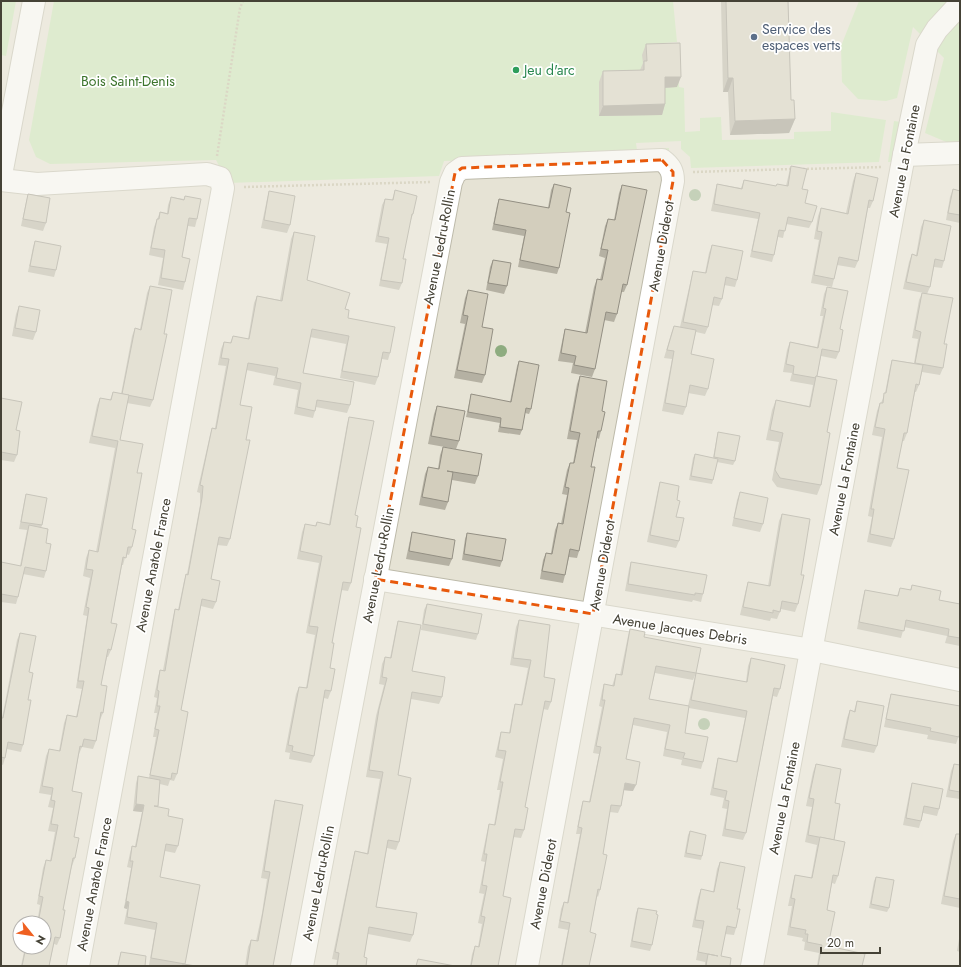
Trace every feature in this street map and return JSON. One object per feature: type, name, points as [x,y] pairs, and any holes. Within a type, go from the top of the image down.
[{"type":"street","points":[[1,175],[34,1]]},
{"type":"street","name":"Avenue La Fontaine","points":[[752,966],[926,45],[937,29],[960,4]]},
{"type":"street","points":[[903,161],[960,153]]},
{"type":"street","points":[[456,175],[650,160],[662,160],[671,169]]},
{"type":"street","name":"Avenue Diderot","points":[[528,966],[672,189],[671,169]]},
{"type":"street","points":[[1,180],[37,184],[207,174],[220,178],[224,188]]},
{"type":"street","name":"Avenue Ledru-Rollin","points":[[302,966],[375,579],[456,175]]},
{"type":"street","name":"Avenue Anatole France","points":[[78,966],[224,188]]},
{"type":"street","name":"Avenue Jacques Debris","points":[[375,579],[812,650],[960,680]]},
{"type":"path","points":[[207,174],[216,160],[228,78],[240,8],[243,1]]},
{"type":"path","points":[[671,169],[903,161]]},
{"type":"path","points":[[224,188],[456,175]]},
{"type":"highlighted area","points":[[662,160],[673,172],[673,181],[593,614],[375,579],[455,173],[462,168]]},
{"type":"shaded area","points":[[1,1],[960,1],[960,966],[1,966]]},
{"type":"green space","points":[[1,1],[16,1],[6,56],[1,55]]},
{"type":"green space","name":"Bois Saint-Denis","points":[[54,1],[673,1],[677,42],[663,43],[663,52],[678,52],[679,87],[684,88],[685,132],[700,131],[700,118],[721,117],[722,140],[794,139],[794,132],[831,131],[831,112],[886,120],[879,162],[691,168],[690,157],[681,149],[681,141],[636,143],[637,150],[669,148],[669,154],[444,161],[439,176],[228,183],[216,160],[50,164],[36,157],[29,140]]},
{"type":"green space","points":[[859,1],[960,1],[960,144],[951,144],[925,133],[944,58],[913,27],[897,98],[886,101],[858,99],[842,82],[841,46]]},
{"type":"green space","points":[[894,121],[901,122],[896,162],[888,162]]},
{"type":"building","points":[[726,1],[788,1],[791,100],[794,100],[795,119],[735,121],[733,78],[728,78]]},
{"type":"building","points":[[680,43],[681,77],[665,77],[665,104],[603,106],[603,71],[644,70],[644,61],[647,61],[646,44]]},
{"type":"building","points":[[791,166],[807,169],[802,189],[808,190],[805,203],[817,206],[812,222],[788,217],[785,231],[779,230],[774,255],[752,251],[760,213],[714,204],[717,184],[742,189],[744,180],[776,186],[777,184],[788,186]]},
{"type":"building","points":[[856,173],[878,178],[873,201],[869,200],[858,261],[839,257],[834,279],[814,275],[822,232],[817,231],[821,208],[848,214]]},
{"type":"building","points":[[554,184],[571,188],[566,212],[570,213],[559,268],[520,260],[526,230],[494,224],[499,199],[549,208]]},
{"type":"building","points":[[622,185],[647,190],[627,285],[623,284],[617,314],[606,312],[595,369],[574,365],[576,356],[561,353],[565,329],[587,333],[597,279],[602,280],[608,250],[601,249],[608,219],[615,220]]},
{"type":"building","points":[[953,189],[960,191],[960,215],[948,213]]},
{"type":"building","points":[[395,190],[417,196],[403,259],[406,259],[402,283],[381,280],[389,238],[378,236],[385,199],[393,200]]},
{"type":"building","points":[[269,191],[295,196],[290,225],[264,220]]},
{"type":"building","points":[[28,194],[50,198],[46,223],[23,219]]},
{"type":"building","points":[[185,196],[201,199],[197,219],[189,218],[182,257],[190,259],[185,282],[161,278],[165,250],[151,248],[157,219],[159,219],[160,212],[168,214],[171,197],[184,200]]},
{"type":"building","points":[[924,220],[951,226],[944,261],[935,259],[930,287],[906,282],[912,254],[917,256]]},
{"type":"building","points":[[294,232],[315,236],[307,280],[350,293],[345,309],[349,310],[348,318],[395,327],[390,353],[383,352],[378,377],[342,371],[349,336],[312,329],[303,373],[354,382],[350,405],[317,400],[315,411],[297,407],[301,383],[276,378],[278,368],[248,363],[240,405],[252,407],[246,440],[250,440],[230,539],[219,537],[211,579],[220,581],[216,602],[202,599],[181,710],[188,712],[177,774],[172,773],[171,779],[150,775],[159,730],[155,729],[160,706],[157,706],[159,691],[157,690],[160,670],[165,671],[175,609],[179,610],[186,574],[188,575],[202,498],[203,486],[200,485],[212,428],[216,429],[229,359],[221,358],[224,342],[231,343],[233,336],[249,339],[257,296],[282,301]]},
{"type":"building","points":[[35,241],[61,246],[56,270],[30,266]]},
{"type":"building","points":[[712,245],[743,251],[737,280],[726,277],[722,299],[714,297],[708,327],[683,322],[693,271],[706,273]]},
{"type":"building","points":[[493,260],[511,263],[507,286],[488,283]]},
{"type":"building","points":[[150,286],[172,290],[164,334],[167,334],[153,400],[122,394],[135,328],[141,330]]},
{"type":"building","points":[[827,287],[848,291],[840,329],[843,330],[839,352],[822,349],[816,378],[793,374],[794,366],[786,364],[790,342],[818,348],[826,309],[823,308]]},
{"type":"building","points":[[468,290],[488,294],[482,327],[493,329],[485,375],[457,370],[468,316],[463,315]]},
{"type":"building","points":[[922,293],[953,298],[944,344],[947,344],[943,368],[915,363],[921,332],[915,330]]},
{"type":"building","points":[[19,306],[40,310],[36,332],[15,328]]},
{"type":"building","points":[[674,326],[696,330],[691,354],[714,359],[708,389],[690,385],[686,407],[665,403],[674,351],[667,350]]},
{"type":"building","points":[[892,360],[923,365],[919,385],[916,384],[907,433],[904,433],[897,468],[909,470],[894,539],[870,534],[874,509],[871,509],[885,429],[875,427],[880,403],[883,403],[884,393],[886,393]]},
{"type":"building","points":[[519,361],[539,365],[531,409],[526,408],[522,430],[500,427],[501,418],[468,412],[471,394],[511,402]]},
{"type":"building","points":[[580,376],[607,381],[602,411],[605,412],[601,431],[598,431],[591,467],[595,467],[579,551],[570,549],[565,575],[542,571],[546,553],[552,554],[558,523],[563,524],[569,488],[565,487],[570,463],[574,463],[580,433],[570,431]]},
{"type":"building","points":[[816,376],[837,380],[827,432],[830,433],[821,485],[780,478],[775,470],[783,433],[770,430],[776,400],[810,407]]},
{"type":"building","points":[[113,392],[129,395],[120,440],[143,444],[137,473],[142,473],[132,529],[136,530],[132,547],[128,547],[126,558],[123,557],[111,623],[117,624],[111,650],[108,649],[101,685],[107,686],[103,713],[101,712],[96,741],[84,739],[82,747],[80,746],[72,791],[82,793],[74,837],[79,838],[75,858],[73,858],[63,910],[65,910],[60,938],[55,937],[52,952],[52,915],[40,915],[43,897],[39,896],[46,860],[51,861],[58,825],[51,824],[55,801],[51,800],[53,788],[42,786],[49,749],[60,751],[67,715],[77,717],[84,681],[78,681],[89,608],[86,607],[93,570],[86,569],[89,550],[98,552],[118,441],[92,436],[100,398],[111,400]]},
{"type":"building","points":[[1,398],[22,402],[16,430],[20,431],[17,455],[1,452]]},
{"type":"building","points":[[437,406],[465,411],[459,441],[431,436]]},
{"type":"building","points":[[349,417],[374,421],[355,515],[358,516],[356,527],[361,528],[351,583],[343,582],[332,643],[334,643],[330,668],[335,669],[331,691],[325,690],[314,756],[292,751],[293,746],[288,745],[299,687],[307,688],[318,627],[309,626],[322,556],[300,551],[305,524],[316,526],[317,522],[330,525]]},
{"type":"building","points":[[718,432],[740,436],[735,461],[714,457]]},
{"type":"building","points":[[443,447],[482,454],[478,476],[447,471],[453,472],[448,502],[422,497],[428,467],[439,469]]},
{"type":"building","points":[[695,454],[718,459],[713,480],[691,476]]},
{"type":"building","points":[[660,482],[679,486],[677,500],[680,501],[676,517],[684,518],[679,541],[650,535]]},
{"type":"building","points":[[740,492],[768,498],[763,524],[734,518]]},
{"type":"building","points":[[26,494],[47,498],[42,525],[21,522]]},
{"type":"building","points":[[782,514],[810,519],[801,575],[804,575],[798,604],[782,601],[780,612],[773,610],[773,613],[743,607],[748,582],[770,586]]},
{"type":"building","points":[[29,525],[48,529],[46,543],[51,544],[46,571],[25,567],[18,597],[1,594],[1,562],[21,566]]},
{"type":"building","points":[[412,532],[455,540],[452,559],[409,551]]},
{"type":"building","points":[[467,533],[506,539],[502,561],[464,554]]},
{"type":"building","points":[[631,562],[707,575],[703,594],[695,593],[695,595],[628,584]]},
{"type":"building","points":[[912,585],[941,591],[939,600],[960,604],[960,638],[948,636],[949,629],[906,620],[904,631],[859,622],[865,590],[898,596],[900,588],[911,590]]},
{"type":"building","points":[[427,604],[482,614],[478,634],[423,624]]},
{"type":"building","points":[[519,620],[550,625],[544,677],[555,679],[551,702],[545,701],[525,807],[528,808],[524,830],[515,829],[503,896],[511,898],[498,966],[471,966],[475,946],[479,947],[485,917],[481,916],[487,886],[482,885],[487,854],[484,854],[489,824],[495,825],[503,782],[500,782],[506,751],[498,750],[501,732],[510,733],[515,704],[522,705],[531,660],[513,658]]},
{"type":"building","points":[[398,621],[421,625],[412,671],[445,677],[442,697],[412,692],[398,775],[411,778],[399,842],[388,840],[376,907],[417,913],[413,935],[369,927],[364,957],[367,958],[366,966],[337,966],[339,953],[335,952],[355,851],[368,854],[383,772],[369,770],[379,709],[387,678],[382,677],[385,657],[391,658]]},
{"type":"building","points":[[630,629],[645,632],[644,637],[701,648],[696,673],[656,666],[649,699],[689,706],[685,733],[708,737],[703,762],[683,758],[685,753],[665,749],[670,725],[634,718],[626,759],[640,762],[636,785],[625,783],[621,806],[611,805],[603,854],[607,855],[600,890],[598,889],[590,932],[596,934],[589,966],[562,966],[570,923],[560,921],[564,902],[568,903],[582,828],[578,827],[583,801],[590,802],[601,747],[596,746],[605,700],[602,700],[604,684],[614,686],[616,674],[622,675]]},
{"type":"building","points":[[20,633],[36,636],[29,672],[33,673],[28,700],[31,700],[23,745],[8,742],[5,758],[1,757],[1,718],[3,718]]},
{"type":"building","points":[[751,658],[785,665],[780,689],[774,688],[746,833],[725,829],[729,801],[725,800],[727,791],[713,788],[718,758],[737,762],[747,711],[691,700],[696,673],[747,682]]},
{"type":"building","points":[[891,694],[960,706],[959,737],[930,731],[931,728],[886,719]]},
{"type":"building","points":[[857,701],[884,706],[877,746],[844,739],[850,710],[855,712]]},
{"type":"building","points":[[816,764],[841,769],[835,803],[840,804],[834,840],[808,835],[814,799],[809,798]]},
{"type":"building","points":[[954,764],[960,765],[960,792],[949,790]]},
{"type":"building","points":[[138,776],[160,780],[158,806],[154,806],[169,809],[168,816],[183,819],[178,846],[166,844],[160,877],[200,885],[185,964],[151,958],[157,923],[127,917],[129,902],[126,901],[133,861],[130,861],[132,846],[136,847],[144,805],[136,804]]},
{"type":"building","points":[[912,783],[943,789],[939,809],[924,806],[921,821],[906,818]]},
{"type":"building","points":[[275,800],[303,805],[273,966],[247,966],[251,940],[258,941],[270,872],[264,871]]},
{"type":"building","points":[[690,831],[706,835],[702,856],[686,853]]},
{"type":"building","points":[[956,834],[960,834],[960,899],[944,896]]},
{"type":"building","points":[[820,837],[845,842],[838,876],[833,875],[827,910],[835,912],[828,946],[865,954],[862,966],[818,966],[822,945],[807,942],[808,934],[805,934],[806,930],[790,927],[795,899],[791,898],[795,875],[812,878]]},
{"type":"building","points":[[720,862],[745,867],[737,909],[740,909],[736,928],[727,926],[721,956],[731,958],[730,966],[706,966],[708,954],[698,952],[704,921],[695,920],[701,889],[714,892]]},
{"type":"building","points":[[876,877],[894,880],[889,908],[871,904]]},
{"type":"building","points":[[638,908],[657,911],[656,914],[658,915],[652,945],[632,941]]},
{"type":"building","points":[[121,952],[146,956],[145,966],[118,966]]},
{"type":"building","points":[[24,955],[51,955],[49,966],[22,966]]},
{"type":"building","points":[[418,959],[455,966],[416,966]]},
{"type":"building","points":[[183,964],[196,966],[183,966]]},
{"type":"place","name":"Service des espaces verts","points":[[754,37]]},
{"type":"place","name":"Jeu d'arc","points":[[516,70]]}]
